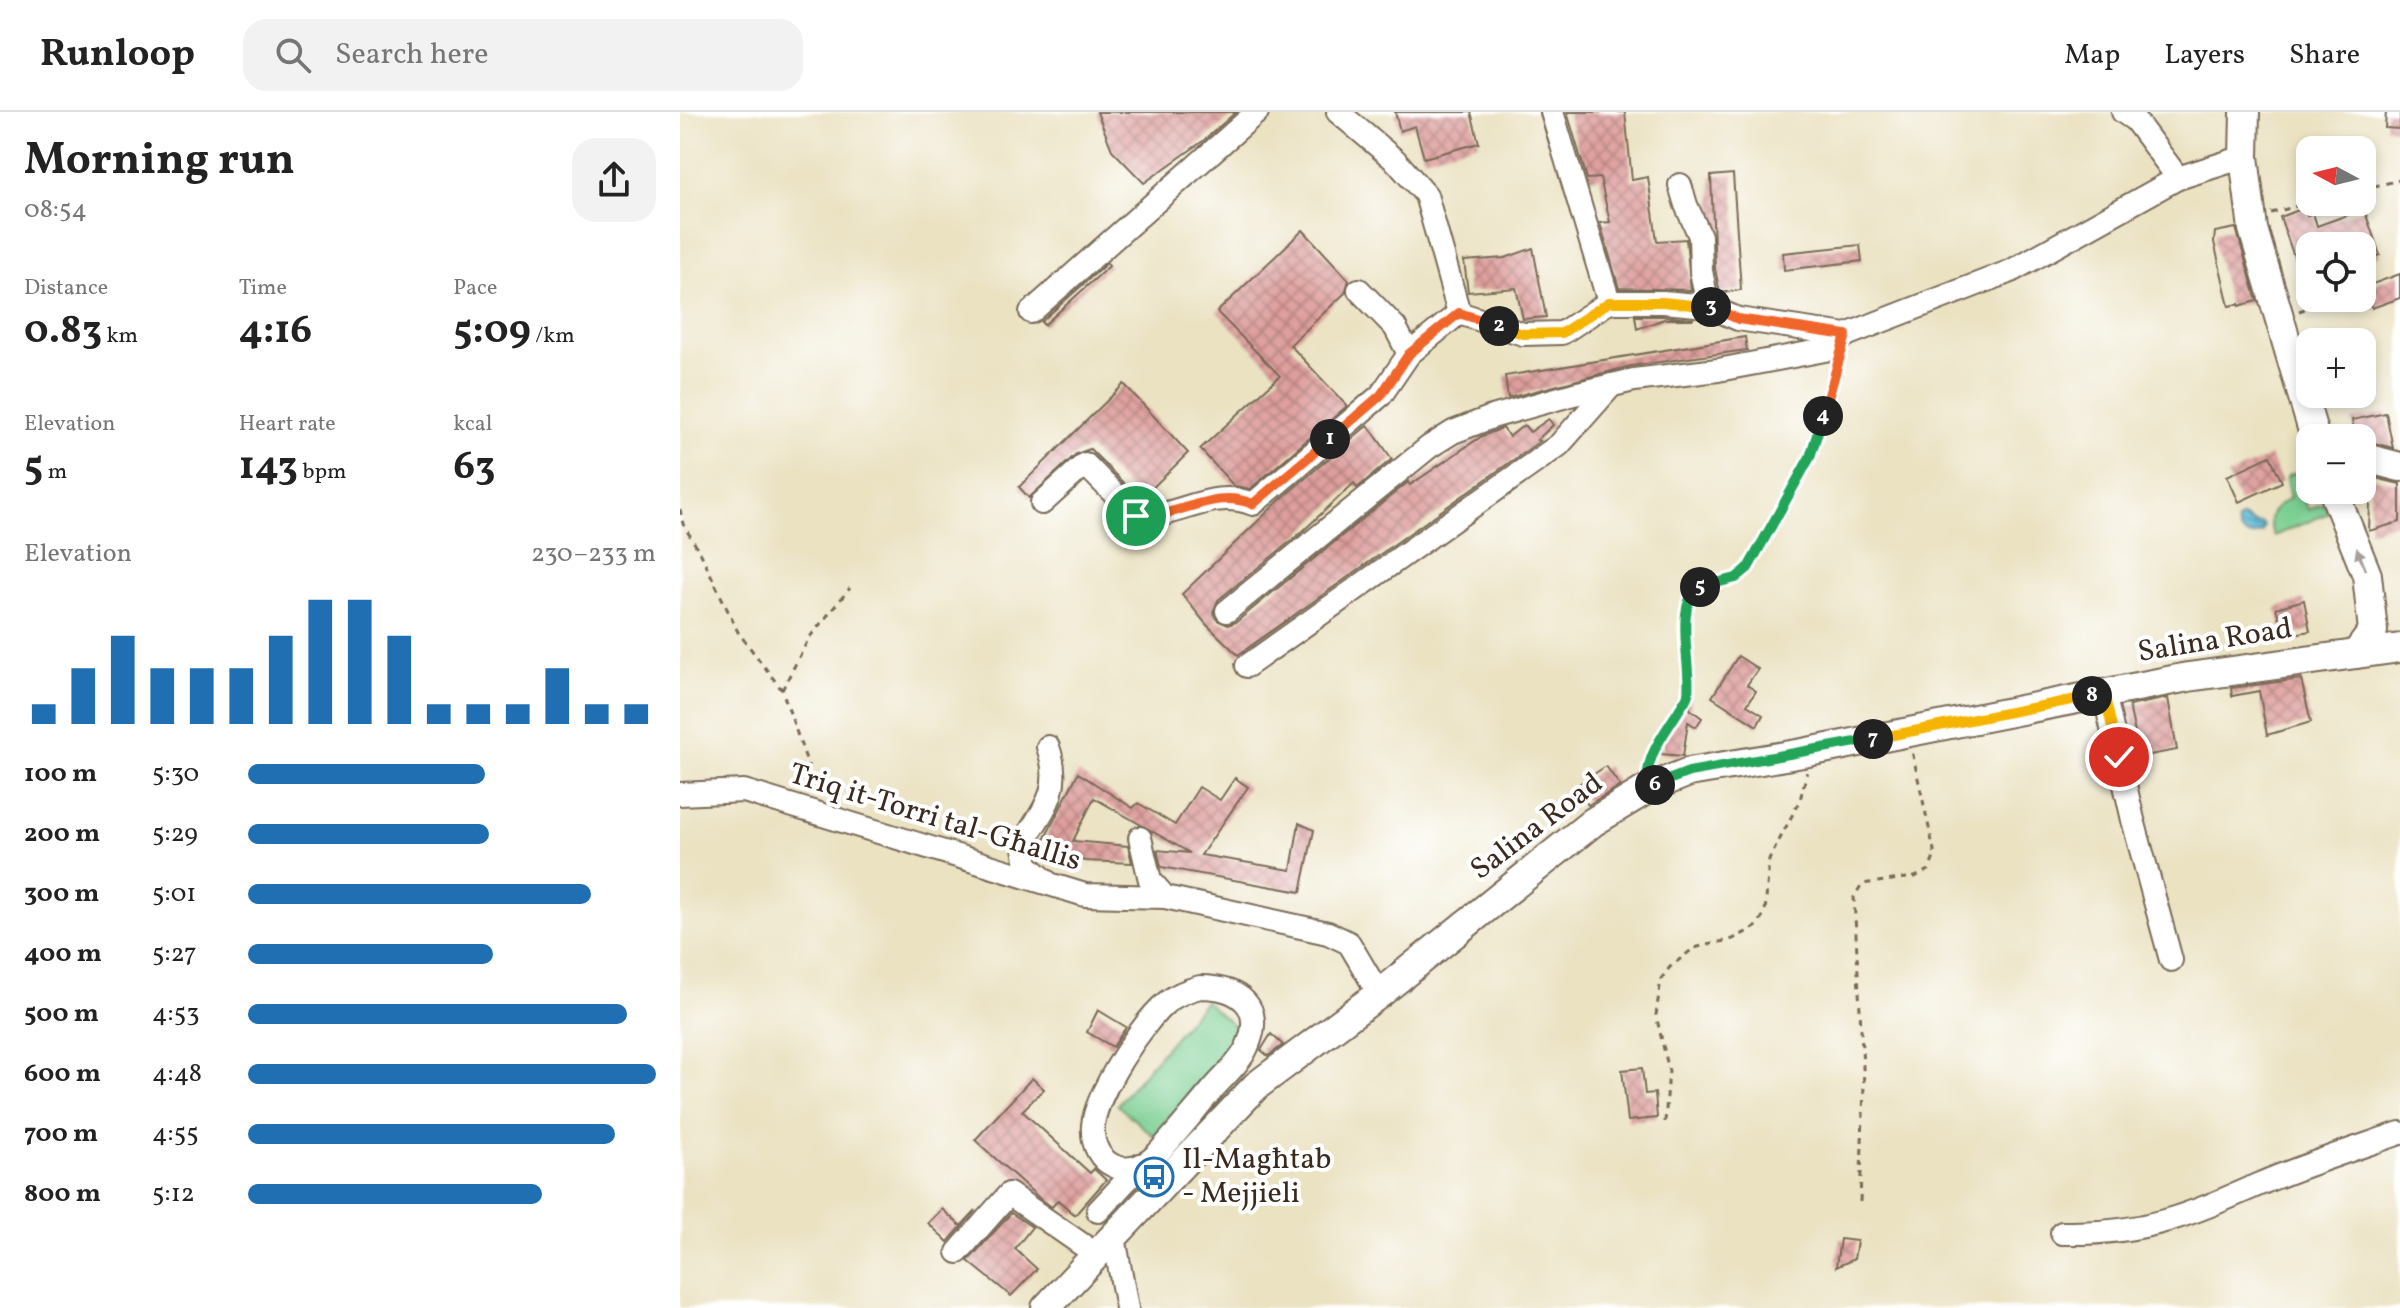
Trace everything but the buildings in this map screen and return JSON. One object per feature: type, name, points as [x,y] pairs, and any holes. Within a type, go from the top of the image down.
[{"type":"main road","points":[[2245,112],[2244,157],[2251,218],[2312,424]]},
{"type":"main road","points":[[2376,461],[2400,467]]},
{"type":"main road","points":[[2339,504],[2367,575],[2373,631],[2356,654]]},
{"type":"main road","points":[[2373,631],[2398,648]]},
{"type":"main road","name":"Salina Road","points":[[1046,1308],[1256,1086],[1379,994],[1593,822],[1649,788],[1689,772],[1803,753],[2188,677],[2398,648]]},
{"type":"street","points":[[1031,312],[1257,112]]},
{"type":"street","points":[[1338,112],[1396,161],[1426,195],[1459,313]]},
{"type":"street","points":[[1552,112],[1609,302]]},
{"type":"street","points":[[2130,115],[2178,178]]},
{"type":"street","points":[[1227,611],[1429,447],[1453,432],[1492,417],[1612,385],[1718,370],[1830,349],[1846,335],[2011,271],[2178,178],[2244,157]]},
{"type":"street","points":[[1680,185],[1700,236],[1701,271],[1708,306]]},
{"type":"street","points":[[1359,290],[1395,327],[1409,354]]},
{"type":"street","points":[[1459,313],[1523,334],[1562,333],[1609,302],[1663,302],[1708,306],[1738,319],[1846,335]]},
{"type":"street","points":[[1042,503],[1085,464],[1136,516],[1153,517],[1226,497],[1253,504],[1381,395],[1409,354],[1459,313]]},
{"type":"street","points":[[1247,666],[1559,445],[1612,385]]},
{"type":"street","points":[[2104,693],[2133,820],[2171,960]]},
{"type":"street","points":[[1048,747],[1056,768],[1050,800],[1023,842],[1027,865],[1051,886]]},
{"type":"street","name":"Triq it-Torri tal-Għallis","points":[[680,794],[744,791],[1085,895],[1165,897],[1328,933],[1349,943],[1379,994]]},
{"type":"street","points":[[1140,838],[1150,880],[1165,897]]},
{"type":"street","points":[[1127,1308],[1111,1241],[1095,1208],[1141,1165],[1156,1156],[1246,1049],[1252,1032],[1251,1015],[1246,1001],[1233,991],[1200,987],[1180,993],[1166,1002],[1103,1091],[1093,1122],[1093,1134],[1100,1154],[1112,1166],[1126,1168],[1141,1165]]},
{"type":"street","points":[[2062,1233],[2103,1234],[2176,1219],[2400,1133]]},
{"type":"street","points":[[958,1252],[1009,1194],[1111,1241]]},
{"type":"path","points":[[2376,186],[2400,180]]},
{"type":"path","points":[[2251,218],[2296,206]]},
{"type":"path","points":[[2280,317],[2296,312]]},
{"type":"path","points":[[1649,788],[1646,776],[1650,759],[1688,695],[1685,646],[1691,594],[1697,588],[1736,578],[1748,568],[1810,457],[1846,335]]},
{"type":"path","points":[[680,509],[683,524],[701,554],[738,632],[782,690],[826,816]]},
{"type":"path","points":[[782,690],[809,638],[850,588]]},
{"type":"path","points":[[1860,1202],[1864,1086],[1854,897],[1862,884],[1915,877],[1929,870],[1935,855],[1908,732]]},
{"type":"path","points":[[1665,1122],[1669,1071],[1656,1015],[1661,979],[1670,967],[1694,948],[1746,934],[1765,913],[1769,860],[1800,800],[1808,771],[1803,753]]},
{"type":"green space","points":[[2296,473],[2296,504],[2306,504],[2308,510],[2324,504],[2329,513],[2274,536],[2270,518],[2279,505],[2290,498],[2286,479]]},
{"type":"green space","points":[[1205,1001],[1241,1032],[1154,1136],[1117,1105]]},
{"type":"water","points":[[2242,517],[2262,523],[2262,532],[2253,535],[2242,533],[2237,520]]},
{"type":"place","name":"Il-Magħtab - Mejjieli","points":[[1154,1177]]},
{"type":"route","points":[[1136,516],[1153,517],[1226,497],[1253,504],[1381,395],[1409,354],[1459,313],[1523,334],[1562,333],[1609,302],[1663,302],[1708,306],[1738,319],[1846,335],[1810,457],[1748,568],[1736,578],[1697,588],[1691,594],[1685,646],[1688,695],[1650,759],[1646,776],[1649,788],[1689,772],[1803,753],[2104,693],[2119,757]]}]
